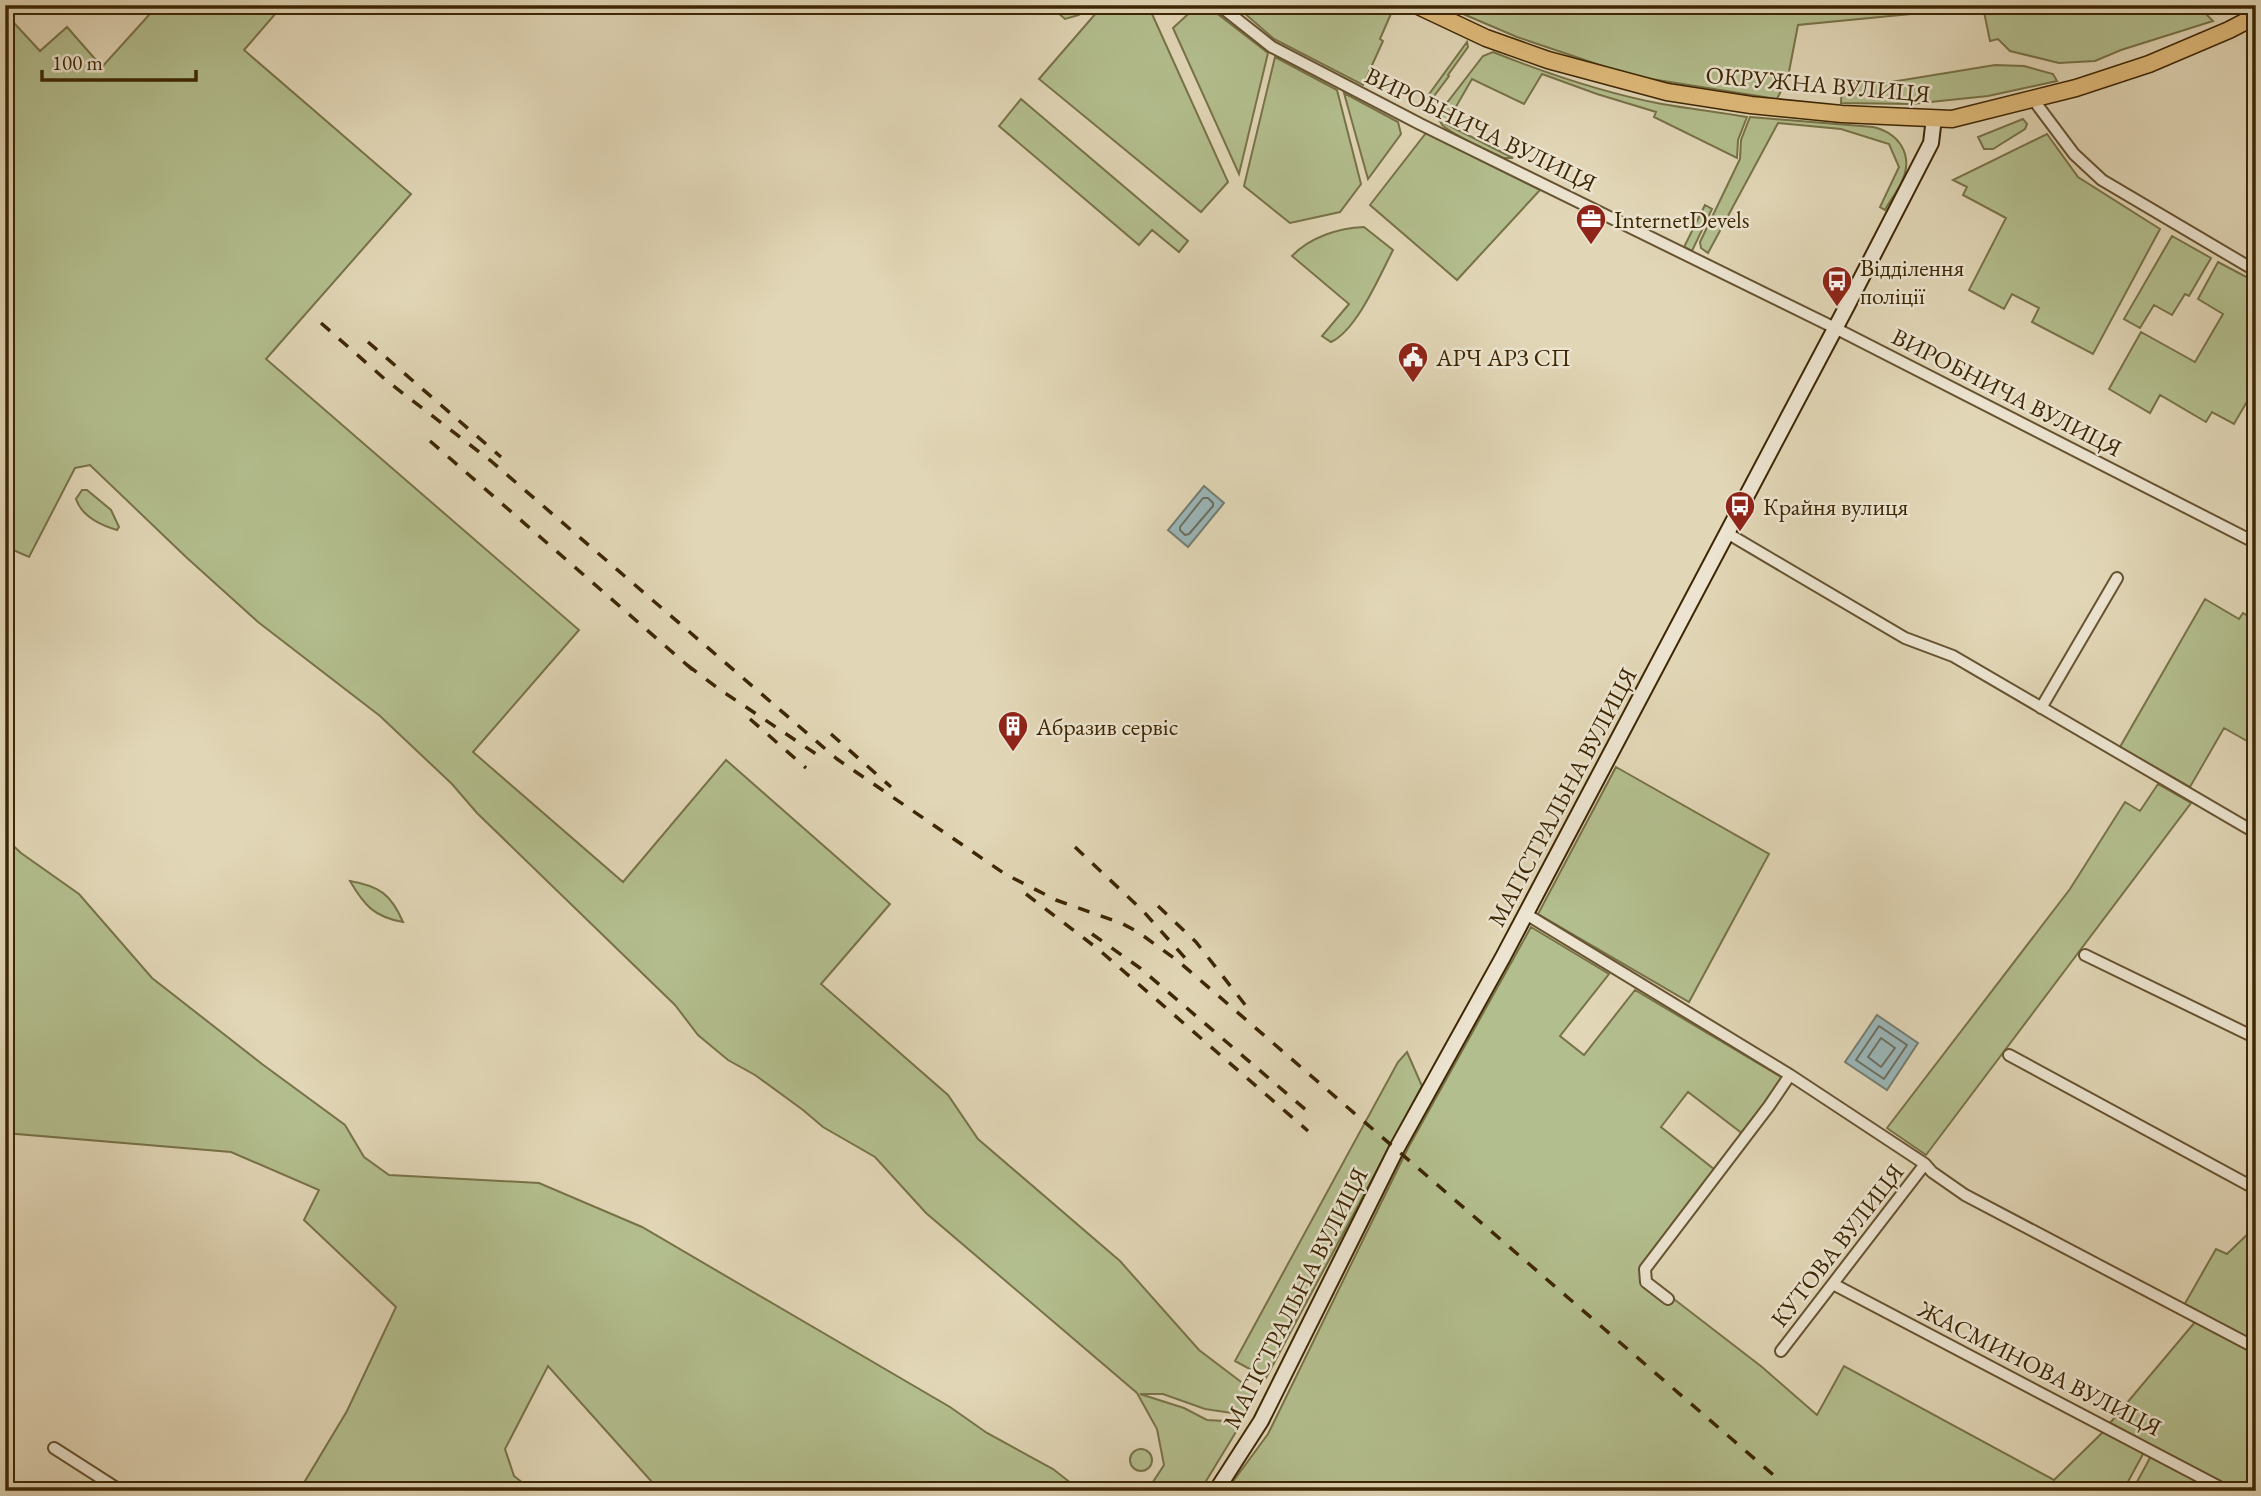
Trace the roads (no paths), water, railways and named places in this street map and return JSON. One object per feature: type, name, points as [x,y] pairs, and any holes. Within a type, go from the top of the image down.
[{"type":"main road","name":"ОКРУЖНА ВУЛИЦЯ","points":[[1416,5],[1486,38],[1548,60],[1667,92],[1751,105],[1843,114],[1952,119],[2076,88],[2149,64],[2256,16]]},
{"type":"street","name":"ВИРОБНИЧА ВУЛИЦЯ","points":[[1219,5],[1272,47],[1420,124],[1835,328],[2256,543]]},
{"type":"street","points":[[2032,98],[2074,154],[2102,180],[2256,271]]},
{"type":"street","name":"МАГІСТРАЛЬНА ВУЛИЦЯ","points":[[1216,1491],[1261,1421],[1397,1148],[1526,914],[1835,328],[1931,143],[1934,118]]},
{"type":"street","points":[[1727,533],[1905,638],[1954,656],[2256,833]]},
{"type":"street","points":[[2041,708],[2118,578]]},
{"type":"street","points":[[1526,914],[1790,1074],[1925,1164],[1965,1195],[2256,1348]]},
{"type":"street","points":[[2085,955],[2256,1038]]},
{"type":"street","points":[[2009,1055],[2256,1189]]},
{"type":"street","points":[[1668,1299],[1646,1282],[1645,1269],[1769,1106],[1790,1074]]},
{"type":"street","name":"КУТОВА ВУЛИЦЯ","points":[[1781,1351],[1925,1164]]},
{"type":"street","name":"ЖАСМИНОВА ВУЛИЦЯ","points":[[1833,1284],[2227,1491]]},
{"type":"street","points":[[54,1448],[121,1491]]},
{"type":"water","points":[[1204,486],[1224,503],[1188,547],[1168,530]]},
{"type":"water","points":[[1877,1015],[1918,1043],[1887,1090],[1845,1062]]},
{"type":"railway","points":[[321,323],[387,381],[491,461],[837,759],[1005,874],[1056,900],[1121,923],[1178,961],[1792,1491]]},
{"type":"railway","points":[[368,342],[501,457]]},
{"type":"railway","points":[[430,441],[694,671]]},
{"type":"railway","points":[[687,665],[822,758]]},
{"type":"railway","points":[[750,719],[806,768]]},
{"type":"railway","points":[[831,734],[891,787]]},
{"type":"railway","points":[[1075,847],[1143,911],[1186,959]]},
{"type":"railway","points":[[1026,894],[1098,949],[1308,1131]]},
{"type":"railway","points":[[1158,906],[1196,942],[1250,1011]]},
{"type":"railway","points":[[1092,934],[1140,968],[1313,1116]]},
{"type":"place","name":"InternetDevels","points":[[1591,246]]},
{"type":"place","name":"Відділення поліції","points":[[1837,308]]},
{"type":"place","name":"АРЧ АРЗ СП","points":[[1413,384]]},
{"type":"place","name":"Крайня вулиця","points":[[1740,533]]},
{"type":"place","name":"Абразив сервіс","points":[[1013,753]]}]
